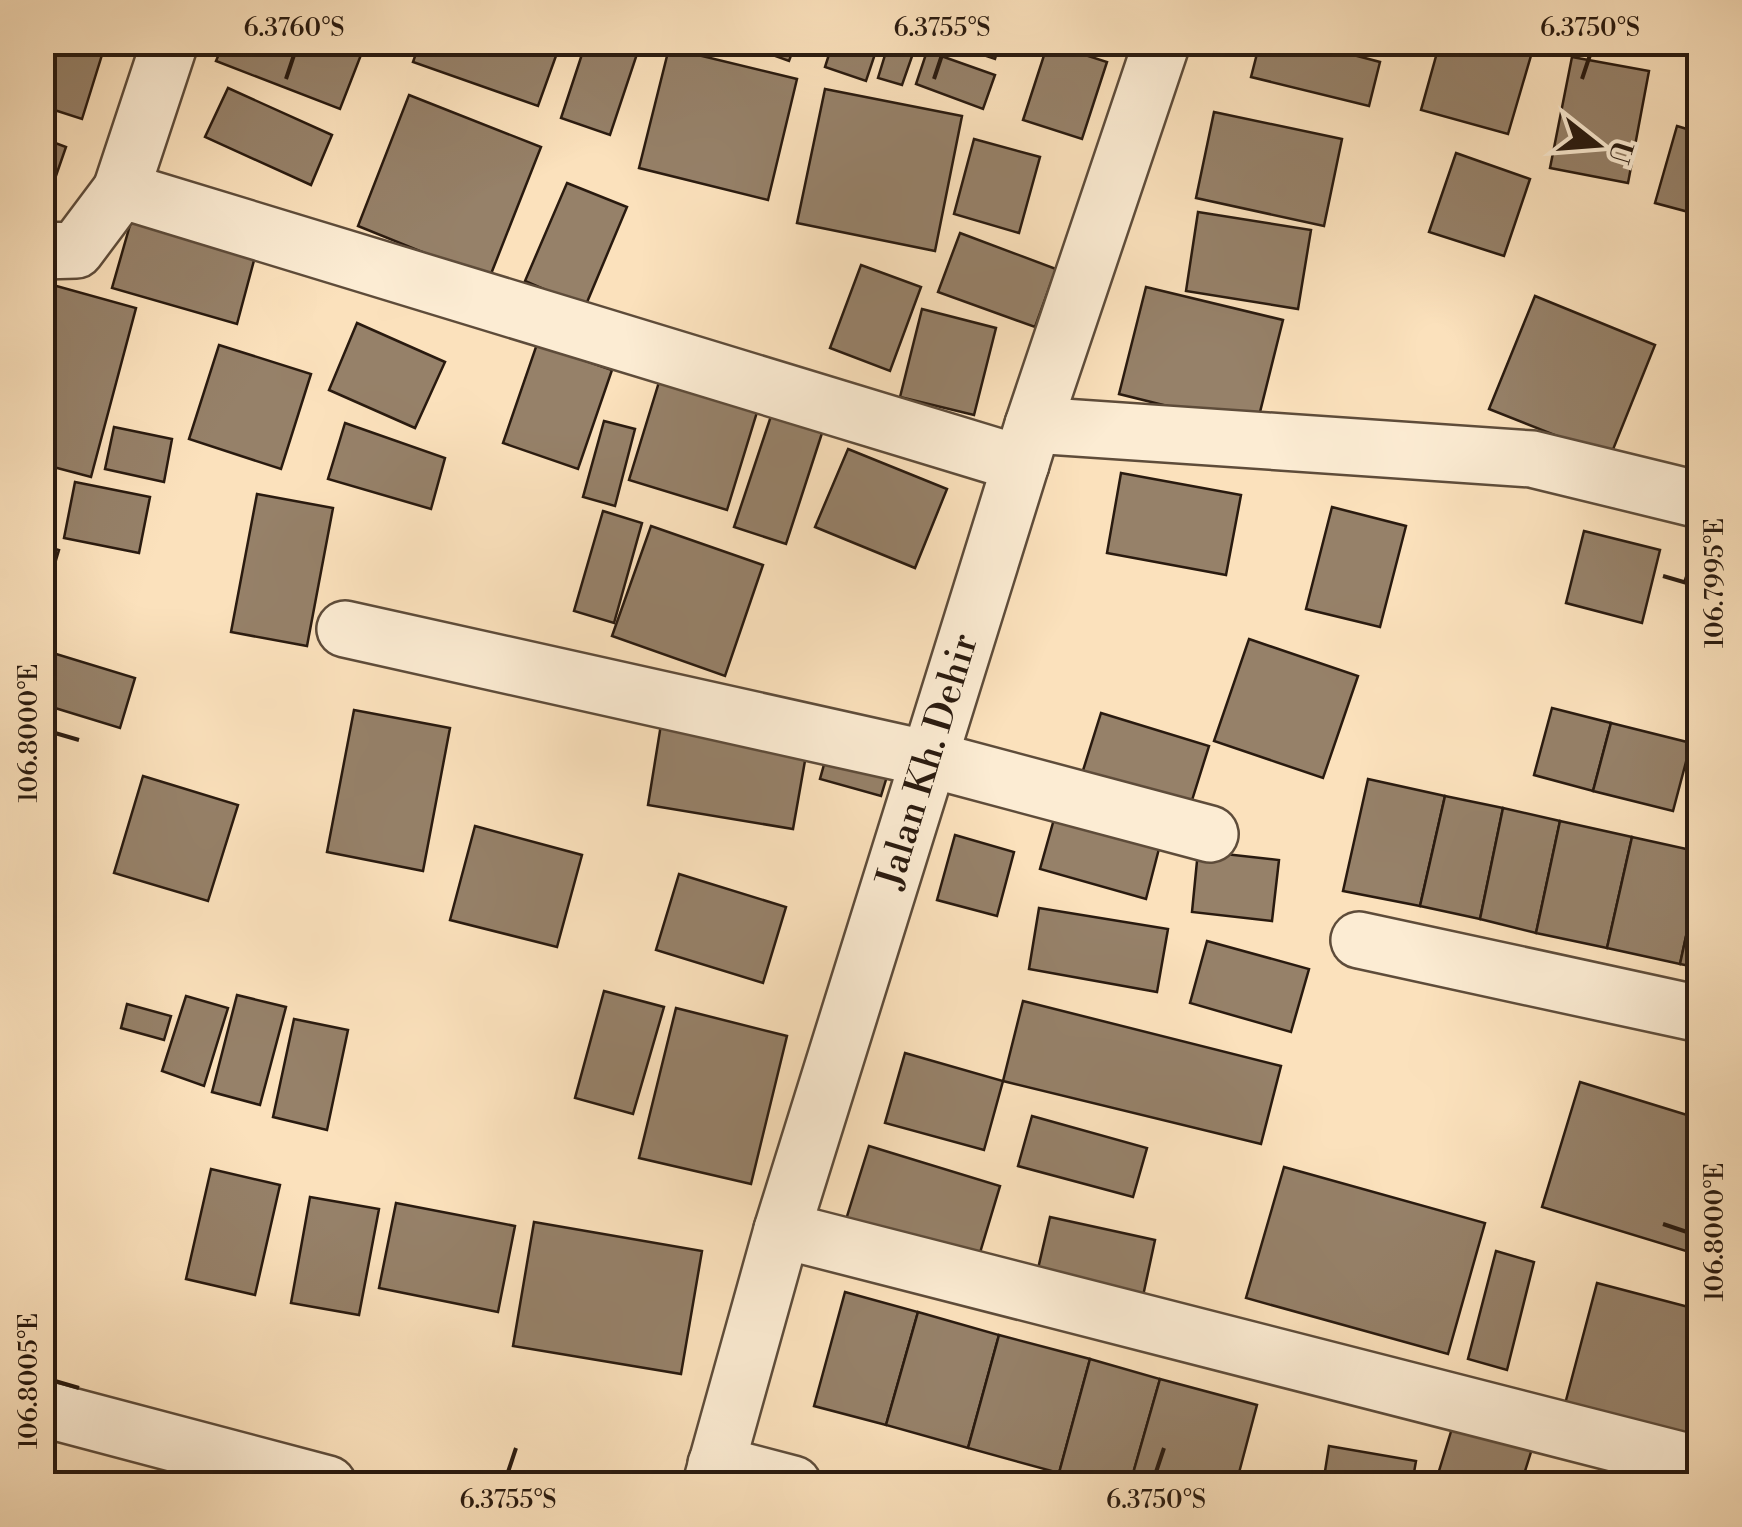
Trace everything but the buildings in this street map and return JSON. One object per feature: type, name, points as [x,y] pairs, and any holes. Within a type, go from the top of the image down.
[{"type":"street","points":[[42,251],[76,250],[121,190],[170,42]]},
{"type":"street","name":"Jalan Kh. Dehir","points":[[714,1474],[782,1230],[1027,444],[1162,42]]},
{"type":"street","points":[[121,190],[1027,444],[1532,460],[1700,500]]},
{"type":"street","points":[[345,630],[929,759],[1210,834]]},
{"type":"street","points":[[1360,940],[1700,1014]]},
{"type":"street","points":[[782,1230],[1700,1465]]},
{"type":"street","points":[[48,1410],[328,1484]]},
{"type":"street","points":[[714,1474],[794,1484]]}]
